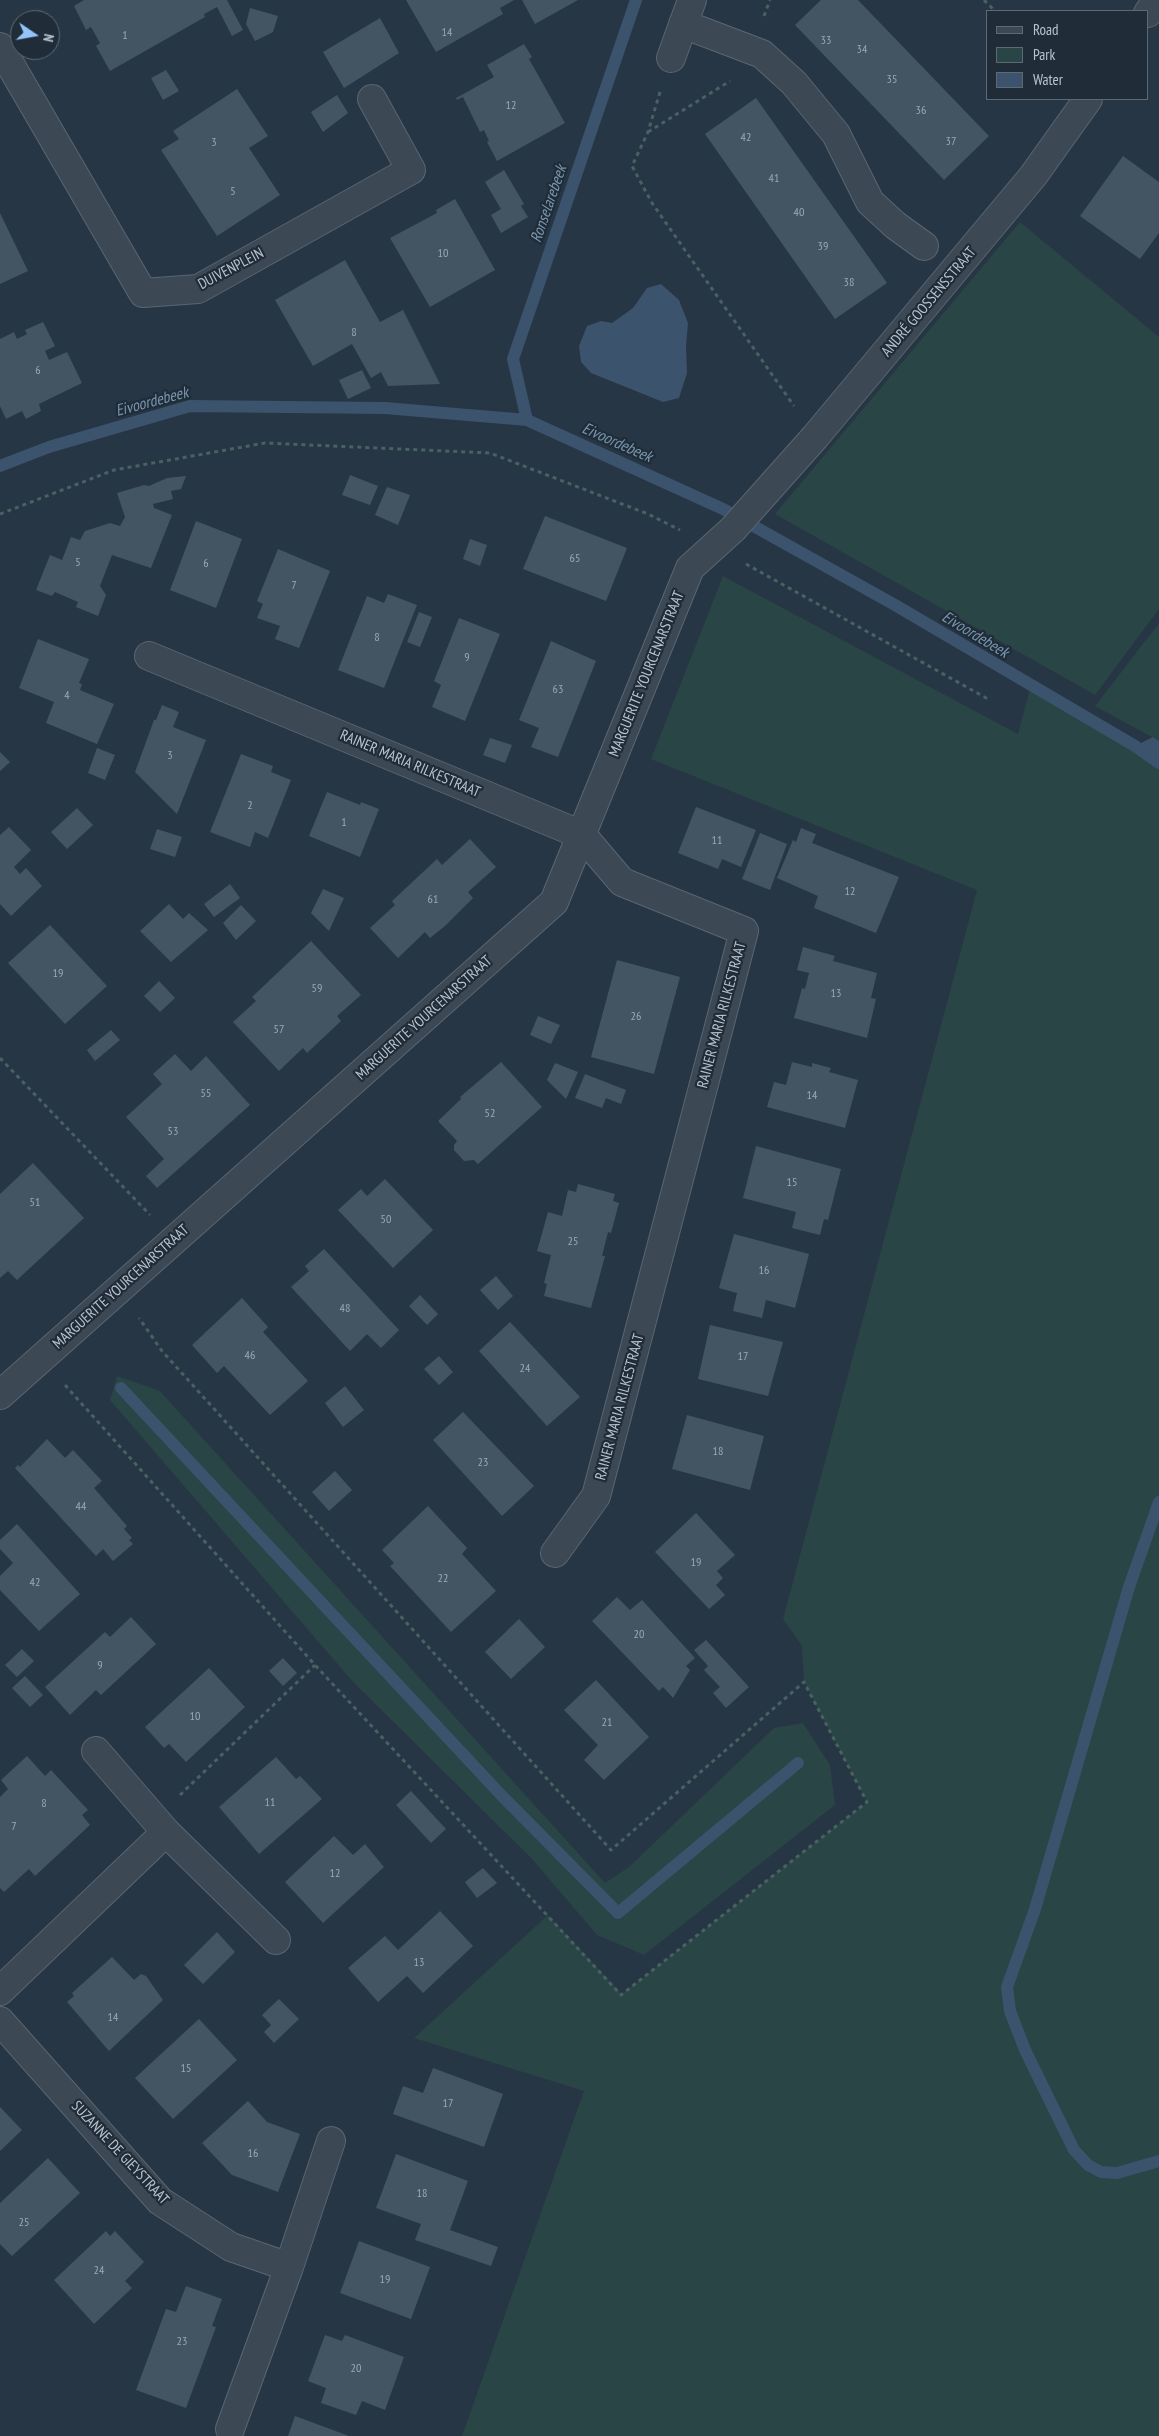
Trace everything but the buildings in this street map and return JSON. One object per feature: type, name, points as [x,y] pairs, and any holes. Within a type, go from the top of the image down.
[{"type":"street","points":[[1149,12],[1157,0]]},
{"type":"street","points":[[671,58],[687,12],[762,54],[788,77],[836,134],[870,202],[895,226],[924,246]]},
{"type":"street","name":"DUIVENPLEIN","points":[[0,47],[143,292],[198,289],[411,170],[372,99]]},
{"type":"street","name":"ANDRÉ GOOSSENSSTRAAT","points":[[760,498],[815,437],[1034,176],[1087,100]]},
{"type":"street","name":"MARGUERITE YOURCENARSTRAAT","points":[[0,1395],[554,902],[690,568],[724,538],[760,498]]},
{"type":"street","name":"RAINER MARIA RILKESTRAAT","points":[[149,656],[582,835],[622,882],[744,931],[596,1496],[555,1553]]},
{"type":"street","points":[[96,1751],[160,1825],[276,1940]]},
{"type":"street","points":[[0,1991],[160,1825]]},
{"type":"street","name":"SUZANNE DE GIEYSTRAAT","points":[[0,2021],[160,2201],[231,2246],[289,2267]]},
{"type":"street","points":[[230,2429],[289,2267],[331,2141]]},
{"type":"path","points":[[984,0],[994,10]]},
{"type":"path","points":[[671,58],[648,132],[632,166],[652,203],[815,437]]},
{"type":"path","points":[[0,514],[114,470],[265,443],[490,453],[648,514],[724,538],[988,699]]},
{"type":"path","points":[[0,1058],[175,1240]]},
{"type":"path","points":[[39,1360],[78,1398],[315,1665],[622,1994],[867,1802],[804,1682],[611,1850],[162,1351],[119,1290]]},
{"type":"path","points":[[160,1825],[315,1665]]},
{"type":"green space","points":[[1020,222],[1159,337],[1159,609],[1095,695],[775,514]]},
{"type":"green space","points":[[723,576],[1018,734],[1031,685],[1135,746],[1159,763],[1159,2436],[462,2436],[584,2091],[414,2038],[548,1915],[622,1994],[867,1802],[804,1682],[802,1646],[783,1619],[977,890],[651,759]]},
{"type":"green space","points":[[1159,623],[1159,741],[1095,706]]},
{"type":"green space","points":[[117,1376],[160,1391],[605,1883],[629,1867],[774,1728],[803,1723],[830,1765],[835,1805],[644,1955],[597,1935],[532,1859],[353,1682],[110,1400]]},
{"type":"water","points":[[661,284],[679,300],[688,323],[686,346],[687,373],[679,398],[663,402],[591,373],[581,362],[579,346],[587,326],[601,321],[612,323],[633,308],[647,288]]},
{"type":"water","points":[[1153,737],[1159,741],[1159,763],[1135,746]]},
{"type":"waterway","name":"Ronselarebeek","points":[[527,420],[513,359],[636,0]]},
{"type":"waterway","name":"Eivoordebeek","points":[[0,466],[49,447],[190,406],[385,408],[527,420],[723,509],[895,605],[1135,746],[1159,763]]},
{"type":"waterway","points":[[121,1388],[503,1797],[618,1913],[798,1763]]},
{"type":"waterway","points":[[1159,1502],[1129,1587],[1035,1909],[1007,1987],[1010,2011],[1025,2050],[1074,2150],[1088,2165],[1101,2172],[1117,2173],[1159,2161]]}]
